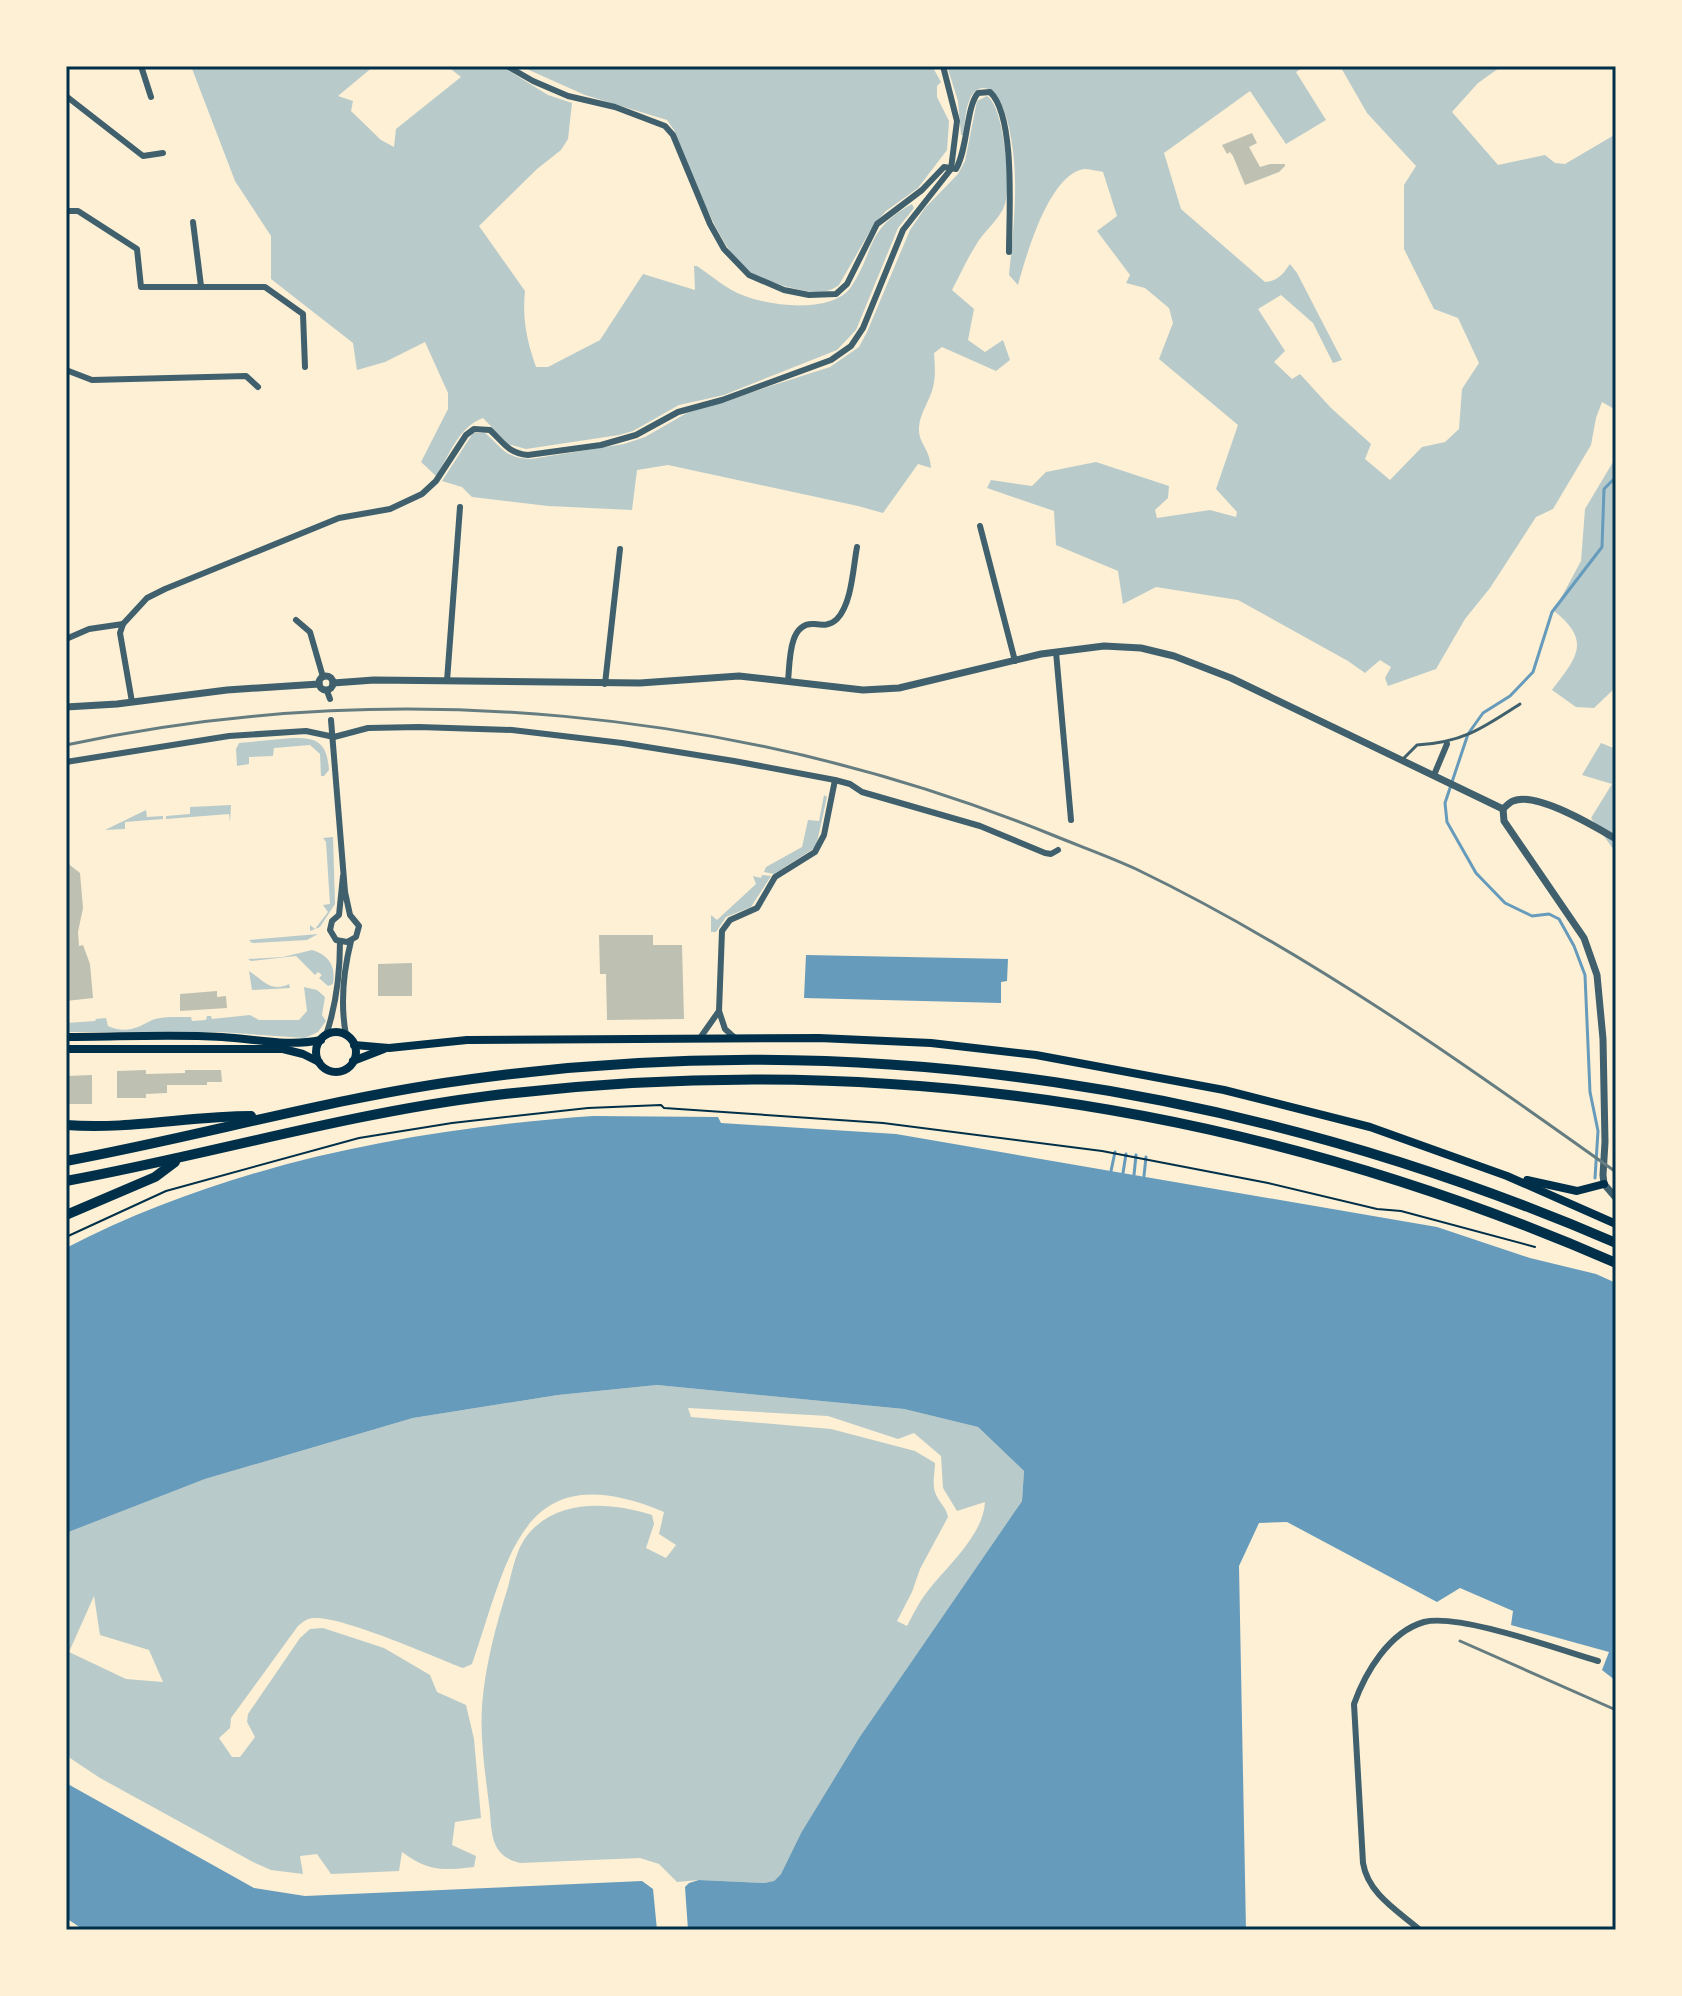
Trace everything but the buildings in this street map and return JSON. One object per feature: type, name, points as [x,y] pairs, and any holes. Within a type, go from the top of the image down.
[{"type":"highway","points":[[66,1161],[385,1093],[474,1078],[613,1065],[701,1061],[817,1062],[990,1074],[1225,1112],[1320,1136],[1485,1190],[1616,1243]]},
{"type":"highway","points":[[66,1181],[390,1112],[485,1097],[642,1083],[833,1081],[931,1087],[1096,1108],[1263,1141],[1426,1188],[1616,1263]]},
{"type":"highway","points":[[66,1125],[149,1125],[219,1116],[272,1116]]},
{"type":"highway","points":[[66,1215],[155,1177],[180,1158]]},
{"type":"main road","points":[[66,1037],[222,1037],[289,1043],[337,1033],[346,1035],[354,1045],[353,1061]]},
{"type":"main road","points":[[319,1062],[317,1048],[324,1037]]},
{"type":"main road","points":[[354,1045],[389,1048],[467,1040],[877,1039],[1052,1058],[1224,1090],[1321,1113],[1421,1143],[1507,1176],[1616,1224]]},
{"type":"main road","points":[[66,1049],[283,1049],[303,1054],[328,1071],[338,1072],[353,1061],[389,1048]]},
{"type":"main road","points":[[1507,1176],[1577,1191],[1603,1180]]},
{"type":"street","points":[[141,66],[151,97]]},
{"type":"street","points":[[507,66],[568,96],[615,107],[665,126],[673,135],[710,224],[724,249],[760,282],[809,295],[836,294],[847,284],[877,224],[922,190],[944,167],[956,169],[962,159],[975,96],[984,91],[990,92],[998,102],[1007,138],[1009,252]]},
{"type":"street","points":[[132,702],[121,646],[123,624],[147,598],[339,518],[390,509],[422,494],[436,481],[466,435],[474,429],[490,430],[504,447],[516,454],[601,445],[636,435],[678,412],[722,400],[841,355],[858,337],[903,230],[951,169],[957,121],[943,66]]},
{"type":"street","points":[[66,96],[143,156],[163,153]]},
{"type":"street","points":[[66,211],[78,211],[137,249],[141,287],[265,287],[303,314],[305,367]]},
{"type":"street","points":[[193,222],[201,286]]},
{"type":"street","points":[[66,370],[92,380],[246,376],[258,387]]},
{"type":"street","points":[[447,681],[460,507]]},
{"type":"street","points":[[980,526],[1015,661]]},
{"type":"street","points":[[788,681],[793,638],[799,629],[808,624],[824,626],[835,621],[844,608],[857,547]]},
{"type":"street","points":[[605,684],[620,549]]},
{"type":"street","points":[[66,707],[117,704],[321,680],[330,677],[333,683],[328,695],[321,689],[321,680],[310,632],[296,620]]},
{"type":"street","points":[[66,639],[89,629],[123,624]]},
{"type":"street","points":[[333,683],[374,680],[605,684],[739,676],[863,690],[899,688],[1056,652],[1104,646],[1141,648],[1174,656],[1231,678],[1503,809]]},
{"type":"street","points":[[1056,652],[1071,820]]},
{"type":"street","points":[[331,720],[343,876],[350,915],[359,926],[356,937],[351,941],[340,941],[330,930],[332,921],[339,915],[350,915]]},
{"type":"street","points":[[66,762],[240,735],[306,731],[334,737],[368,728],[512,730],[622,743],[835,780],[850,784],[862,792],[980,826],[1045,853],[1058,850]]},
{"type":"street","points":[[1434,775],[1447,744]]},
{"type":"street","points":[[735,1038],[725,1029],[719,1011],[724,925],[757,908],[775,877],[815,852],[824,835],[835,780]]},
{"type":"street","points":[[1616,839],[1534,800],[1511,801],[1503,809],[1504,821],[1584,938],[1597,975],[1603,1039],[1603,1180],[1616,1198]]},
{"type":"street","points":[[339,915],[343,876]]},
{"type":"street","points":[[324,1037],[339,971],[340,941]]},
{"type":"street","points":[[346,1035],[342,1008],[351,941]]},
{"type":"street","points":[[334,999],[343,995]]},
{"type":"street","points":[[700,1038],[719,1011]]},
{"type":"street","points":[[1420,1930],[1377,1893],[1367,1879],[1363,1863],[1354,1704],[1360,1688],[1384,1650],[1401,1634],[1425,1622],[1449,1621],[1598,1661]]},
{"type":"lane","points":[[1403,759],[1417,745],[1447,744],[1484,728],[1520,704]]},
{"type":"path","points":[[66,1237],[166,1191],[359,1138],[452,1123],[588,1108],[661,1105],[664,1108],[883,1123],[1102,1151],[1268,1183],[1377,1209],[1401,1211],[1535,1247]]},
{"type":"shaded area","points":[[191,66],[374,66],[338,96],[353,101],[351,111],[381,140],[394,147],[396,129],[461,77],[447,66],[501,66],[548,95],[572,103],[568,139],[561,150],[479,226],[525,291],[526,330],[536,367],[548,367],[600,340],[643,274],[695,290],[694,266],[697,266],[745,296],[785,305],[816,304],[842,296],[859,274],[873,241],[886,223],[912,204],[914,208],[898,228],[856,330],[837,350],[724,395],[679,405],[633,431],[619,435],[526,449],[508,444],[483,418],[467,428],[455,442],[436,476],[421,462],[448,409],[448,393],[425,342],[385,362],[357,370],[353,343],[271,279],[271,236],[235,181]]},
{"type":"shaded area","points":[[520,66],[932,66],[941,82],[937,86],[937,97],[949,121],[947,150],[918,188],[886,211],[874,224],[839,285],[822,292],[804,291],[763,279],[736,259],[715,225],[667,120],[585,95]]},
{"type":"shaded area","points":[[947,66],[1305,66],[1296,72],[1326,120],[1286,144],[1250,91],[1164,153],[1181,209],[1265,282],[1280,276],[1290,264],[1297,273],[1342,360],[1333,363],[1313,323],[1281,295],[1258,309],[1285,351],[1274,362],[1292,379],[1300,374],[1331,408],[1371,444],[1365,459],[1390,480],[1422,447],[1445,442],[1459,429],[1462,389],[1479,363],[1458,318],[1434,309],[1404,249],[1404,185],[1416,166],[1367,113],[1340,66],[1502,66],[1478,83],[1452,112],[1498,165],[1545,155],[1555,163],[1565,164],[1616,134],[1616,410],[1602,402],[1591,445],[1553,509],[1536,517],[1490,588],[1465,619],[1436,669],[1388,686],[1385,678],[1391,667],[1380,660],[1365,673],[1238,600],[1156,587],[1123,604],[1118,571],[1056,545],[1054,511],[987,488],[991,480],[1032,486],[1046,472],[1096,462],[1169,486],[1168,498],[1155,510],[1157,518],[1210,510],[1236,517],[1237,512],[1216,489],[1238,425],[1159,359],[1173,323],[1169,308],[1145,288],[1126,283],[1130,275],[1097,231],[1117,216],[1103,172],[1084,169],[1071,174],[1060,185],[1041,218],[1018,285],[1009,275],[1015,182],[1008,124],[996,96],[983,88],[975,91],[968,103],[961,135],[958,101]]},
{"type":"shaded area","points":[[987,96],[993,103],[1002,130],[1007,195],[1000,214],[976,245],[952,290],[974,309],[968,340],[985,352],[1003,340],[1010,360],[996,371],[942,347],[934,353],[933,386],[919,427],[931,468],[918,464],[883,513],[668,465],[637,470],[632,510],[548,506],[472,497],[462,487],[442,481],[473,433],[485,433],[509,454],[531,459],[624,444],[645,437],[687,413],[830,367],[859,347],[910,230],[925,208],[958,174],[965,161],[977,101]]},
{"type":"shaded area","points":[[1616,457],[1616,687],[1594,708],[1576,707],[1552,690],[1577,649],[1573,631],[1554,611],[1581,561],[1585,509]]},
{"type":"shaded area","points":[[309,739],[324,748],[329,770],[324,776],[321,776],[320,754],[310,745],[274,748],[273,756],[249,757],[249,764],[237,766],[236,749],[239,743]]},
{"type":"shaded area","points":[[1601,743],[1616,749],[1616,853],[1591,818],[1612,784],[1582,775]]},
{"type":"shaded area","points":[[824,795],[827,797],[816,847],[774,874],[764,872],[766,867],[802,847],[808,820],[819,821]]},
{"type":"shaded area","points":[[231,805],[230,822],[229,814],[166,819],[166,816],[190,814],[190,807]]},
{"type":"shaded area","points":[[146,810],[147,817],[163,816],[163,819],[125,822],[125,829],[105,830]]},
{"type":"shaded area","points":[[333,837],[335,904],[320,927],[315,929],[328,912],[323,905],[330,904],[326,842],[323,838]]},
{"type":"shaded area","points":[[762,875],[771,876],[751,907],[726,917],[716,932],[711,932],[711,915],[717,920],[756,884],[753,876],[761,878]]},
{"type":"shaded area","points":[[318,934],[307,940],[252,943],[249,940]]},
{"type":"shaded area","points":[[312,950],[330,962],[333,984],[328,986],[319,978],[322,975],[318,972],[315,975],[296,956],[251,961],[248,959],[283,957]]},
{"type":"shaded area","points":[[249,971],[272,986],[289,984],[290,988],[252,990]]},
{"type":"shaded area","points":[[304,987],[317,990],[325,997],[322,1015],[326,1021],[318,1032],[305,1038],[219,1032],[66,1032],[66,1023],[106,1018],[108,1026],[126,1030],[165,1017],[191,1017],[192,1021],[206,1020],[207,1016],[212,1019],[250,1015],[259,1020],[299,1020],[307,1011]]},
{"type":"shaded area","points":[[657,1385],[904,1409],[978,1427],[1024,1471],[1022,1501],[859,1738],[801,1833],[781,1874],[774,1881],[677,1882],[659,1864],[640,1858],[520,1863],[506,1858],[496,1846],[483,1755],[482,1706],[492,1646],[516,1557],[526,1537],[544,1520],[573,1508],[605,1506],[652,1515],[654,1524],[646,1548],[666,1558],[676,1545],[659,1534],[664,1512],[616,1497],[578,1496],[550,1506],[528,1526],[511,1554],[497,1587],[472,1664],[463,1668],[345,1623],[314,1618],[305,1620],[231,1718],[230,1728],[219,1738],[232,1757],[240,1757],[255,1737],[247,1722],[248,1714],[300,1638],[310,1629],[323,1628],[384,1648],[430,1675],[437,1692],[466,1705],[474,1739],[481,1818],[455,1822],[452,1845],[476,1856],[474,1867],[436,1868],[402,1852],[399,1871],[331,1874],[317,1854],[300,1856],[303,1874],[271,1870],[100,1778],[70,1758],[66,1748],[66,1533],[205,1479],[413,1418],[558,1395]],"holes":[[[688,1408],[828,1416],[898,1439],[914,1433],[941,1456],[943,1488],[957,1511],[985,1502],[983,1515],[971,1539],[924,1596],[907,1626],[897,1621],[948,1517],[934,1489],[935,1463],[915,1451],[831,1429],[691,1417]],[[94,1596],[100,1635],[149,1650],[163,1682],[126,1679],[69,1652]]]},
{"type":"water","points":[[806,955],[1008,959],[1007,981],[1001,982],[1001,1003],[804,998]]},
{"type":"water","points":[[593,1116],[718,1117],[721,1123],[896,1134],[1437,1227],[1530,1258],[1596,1274],[1616,1283],[1616,1681],[1602,1670],[1609,1652],[1511,1625],[1513,1611],[1460,1588],[1437,1602],[1287,1522],[1259,1523],[1239,1566],[1246,1930],[688,1930],[685,1887],[689,1883],[699,1880],[764,1883],[774,1881],[781,1874],[801,1833],[859,1738],[1022,1501],[1024,1471],[978,1427],[904,1409],[657,1385],[558,1395],[413,1418],[205,1479],[66,1533],[66,1248],[192,1194],[322,1155],[457,1130]]},
{"type":"water","points":[[66,1783],[254,1888],[305,1896],[642,1881],[653,1889],[657,1930],[84,1930],[66,1918]]},
{"type":"waterway","points":[[1595,1178],[1598,1131],[1590,1092],[1585,975],[1574,946],[1559,919],[1549,914],[1532,916],[1505,903],[1476,873],[1447,822],[1445,803],[1468,734],[1483,713],[1510,696],[1533,672],[1552,612],[1602,547],[1604,489],[1616,477]]},
{"type":"waterway","points":[[1111,1171],[1115,1152]]},
{"type":"waterway","points":[[1123,1173],[1126,1154]]},
{"type":"waterway","points":[[1134,1175],[1136,1155]]},
{"type":"waterway","points":[[1144,1176],[1146,1157]]},
{"type":"railway","points":[[66,745],[189,724],[314,712],[440,709],[565,716],[689,732],[812,758],[932,791],[1125,864],[1261,935],[1382,1010],[1616,1172]]},
{"type":"railway","points":[[1460,1641],[1616,1710]]}]
